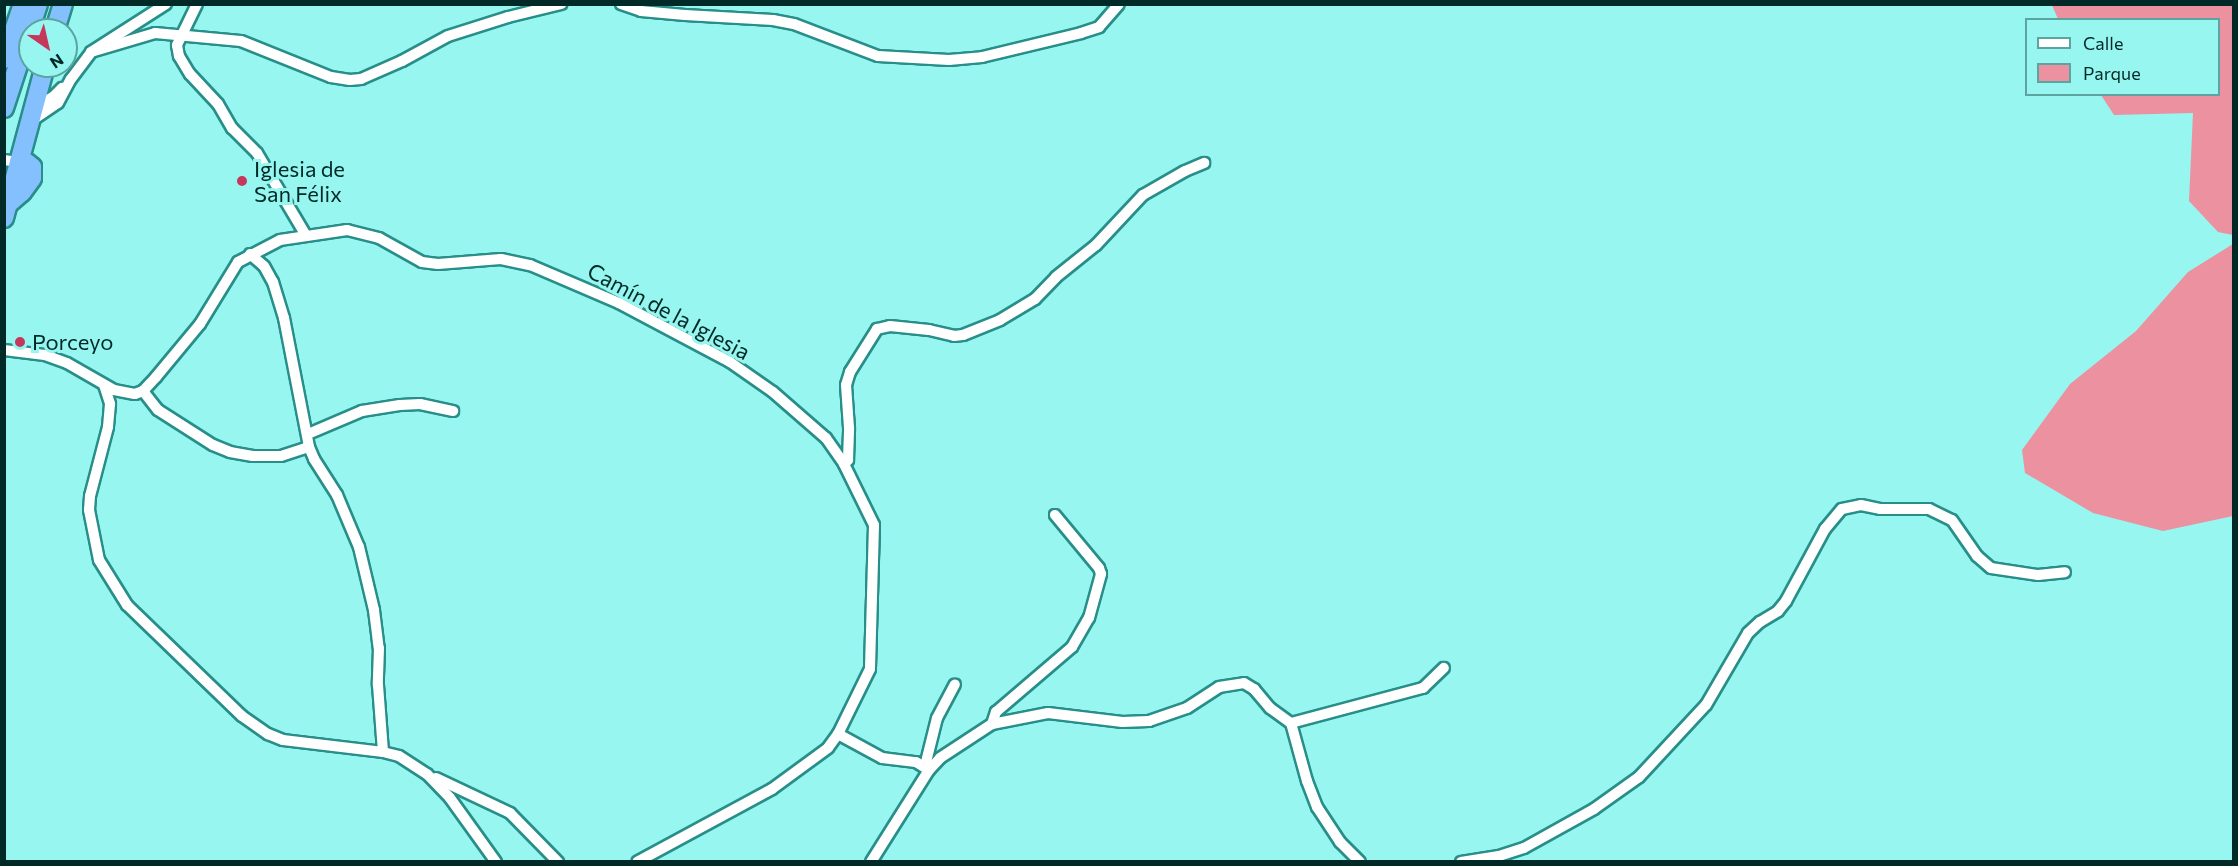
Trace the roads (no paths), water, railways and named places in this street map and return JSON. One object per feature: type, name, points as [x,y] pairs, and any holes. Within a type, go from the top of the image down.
[{"type":"highway","points":[[4,59],[23,4]]},
{"type":"highway","points":[[4,108],[38,4]]},
{"type":"highway","points":[[6,211],[32,178],[32,167],[27,163],[12,161],[29,122],[41,78]]},
{"type":"street","points":[[29,122],[58,103],[71,79],[91,52],[166,4]]},
{"type":"street","points":[[197,4],[177,50],[190,75],[218,104],[232,128],[257,153],[305,234]]},
{"type":"street","points":[[91,52],[137,36],[155,33],[241,40],[331,77],[361,79],[402,61],[447,36],[561,4]]},
{"type":"street","points":[[621,4],[641,11],[773,20],[794,24],[878,56],[949,60],[1003,53],[1081,33],[1099,27],[1119,4]]},
{"type":"street","points":[[34,103],[53,97],[71,79]]},
{"type":"street","points":[[844,464],[848,460],[849,439],[846,385],[850,372],[877,329],[890,326],[929,330],[954,336],[1000,320],[1035,299],[1096,245],[1143,195],[1185,171],[1204,164]]},
{"type":"street","name":"Camín de la Iglesia","points":[[143,391],[200,324],[232,269],[250,254],[280,240],[305,234],[347,230],[363,232],[396,246],[422,262],[515,261],[595,291],[739,368],[819,430],[844,464],[874,525],[870,669],[838,734],[828,748],[798,768],[788,779],[638,861]]},
{"type":"street","points":[[250,254],[264,266],[273,282],[284,318],[309,447],[337,495],[359,547],[374,610],[379,648],[378,685],[383,752]]},
{"type":"street","points":[[6,349],[45,355],[67,363],[104,385],[124,393],[143,391],[158,410],[213,445],[230,452],[253,456],[281,456],[309,447]]},
{"type":"street","points":[[104,385],[110,405],[108,427],[88,510],[99,560],[117,592],[242,716],[261,730],[283,740],[399,756],[427,774],[510,813],[558,861]]},
{"type":"street","points":[[308,434],[362,411],[420,404],[453,411]]},
{"type":"street","points":[[1461,861],[1499,856],[1524,848],[1594,809],[1639,777],[1706,705],[1748,633],[1778,611],[1786,601],[1833,517],[1842,508],[1861,505],[1880,509],[1917,507],[1939,512],[1952,520],[1977,556],[1991,568],[2038,575],[2065,572]]},
{"type":"street","points":[[992,724],[996,712],[1067,652],[1089,618],[1101,574],[1099,568],[1054,515]]},
{"type":"street","points":[[1291,723],[1423,688],[1444,668]]},
{"type":"street","points":[[927,768],[992,724],[1048,713],[1122,722],[1149,721],[1187,708],[1219,687],[1244,683],[1254,689],[1266,703],[1291,723],[1307,781],[1317,807],[1340,842],[1360,861]]},
{"type":"street","points":[[871,861],[927,768],[936,718],[955,684]]},
{"type":"street","points":[[838,734],[882,758],[916,762],[927,768]]},
{"type":"street","points":[[427,774],[450,798],[496,861]]},
{"type":"place","name":"Iglesia de San Félix","points":[[242,181]]},
{"type":"place","name":"Porceyo","points":[[20,342]]}]
